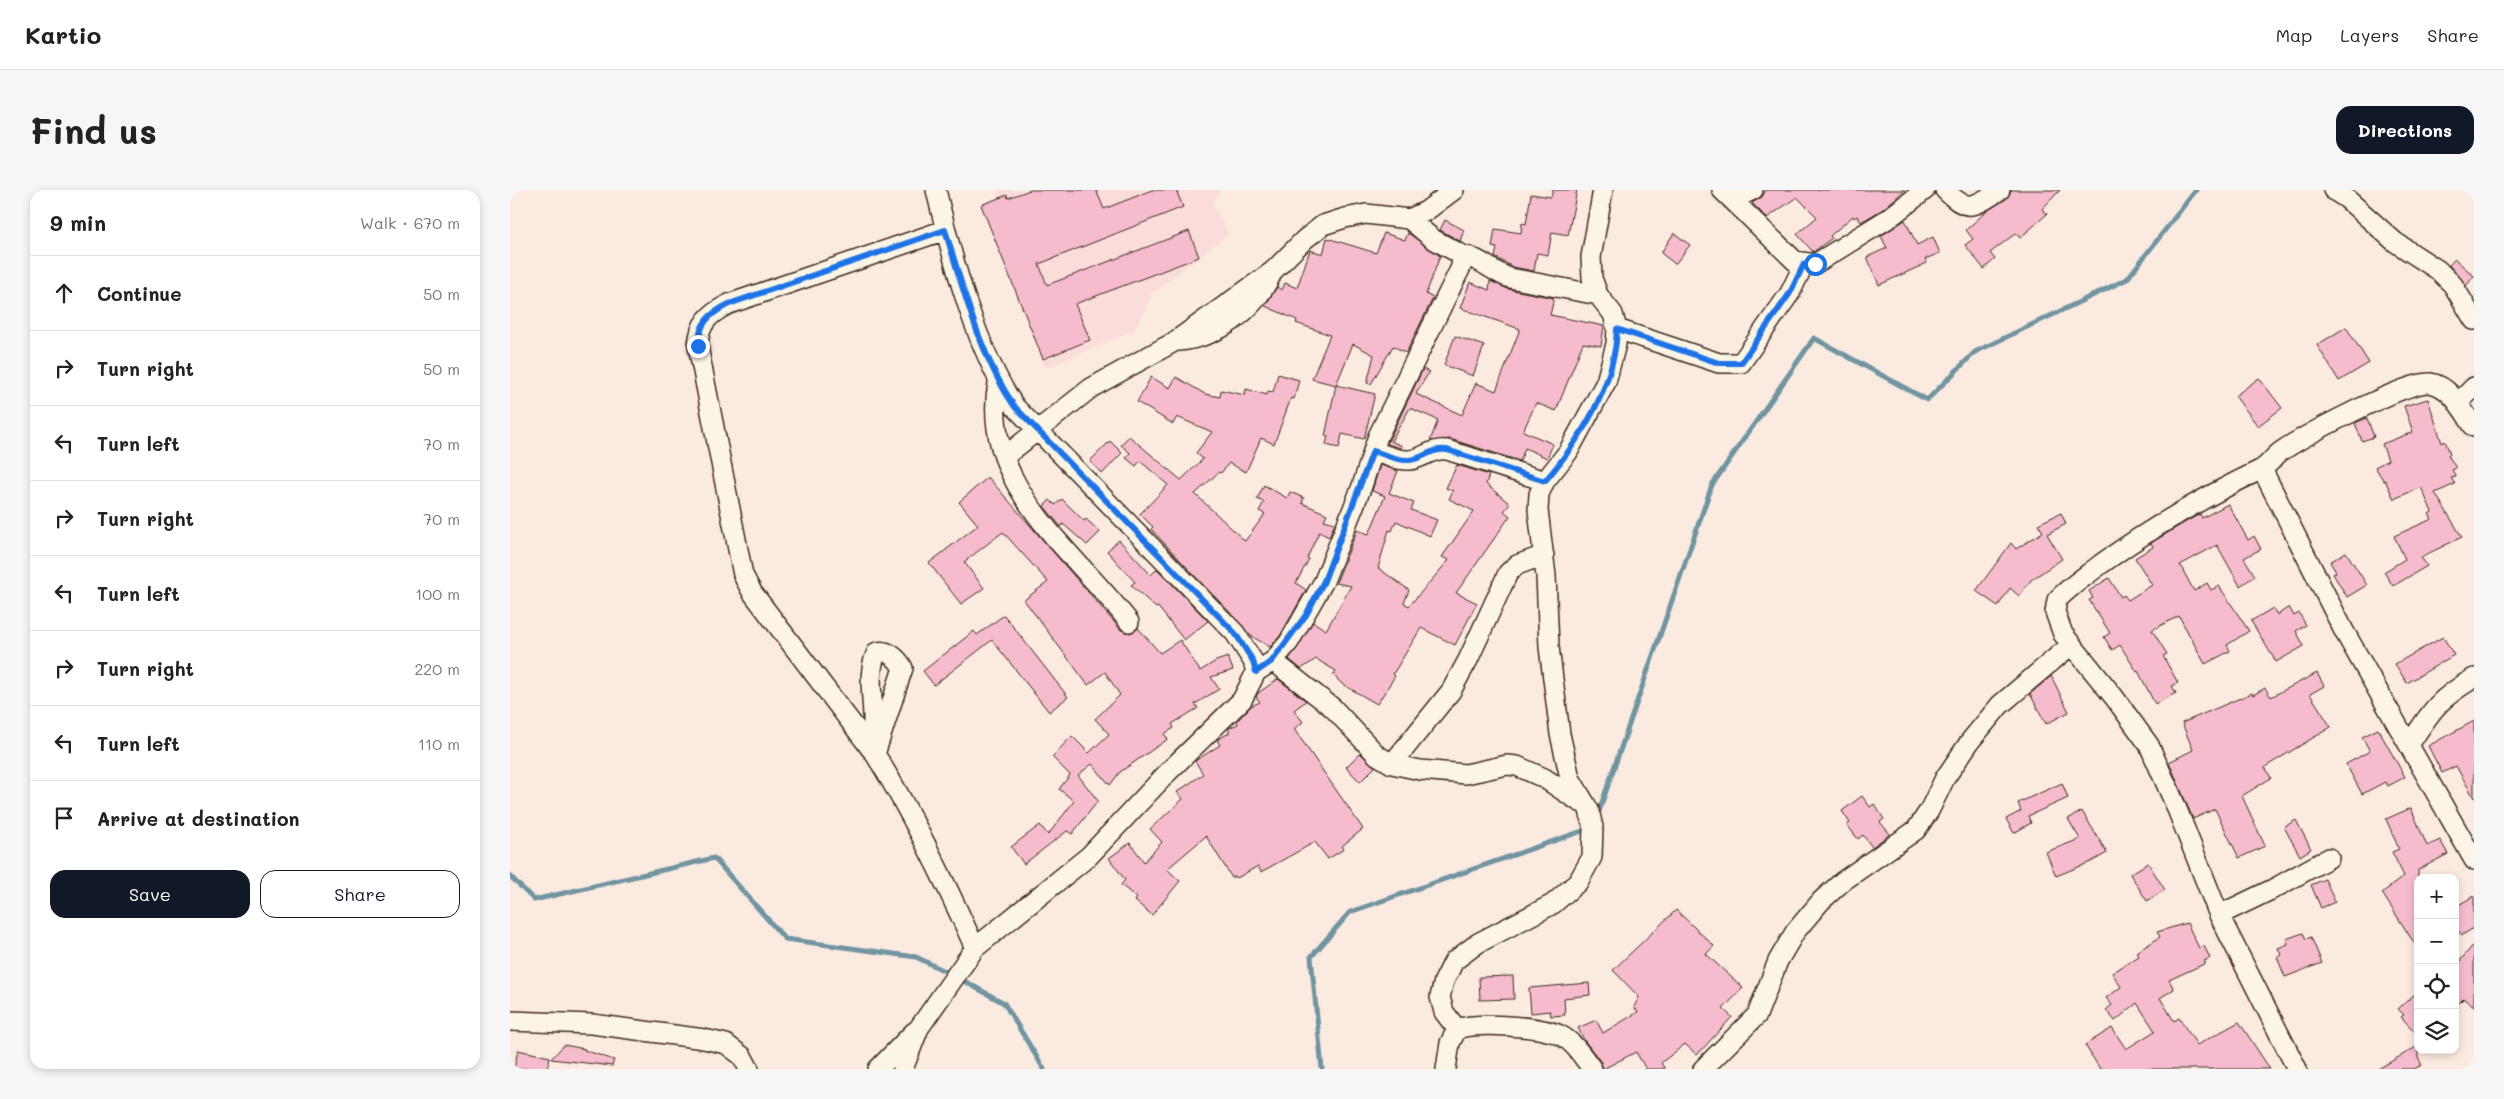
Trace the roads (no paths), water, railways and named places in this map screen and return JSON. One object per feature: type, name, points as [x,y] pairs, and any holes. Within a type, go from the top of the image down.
[{"type":"street","points":[[936,190],[945,230],[974,320],[998,383],[1015,407],[1235,633],[1253,661],[1256,672]]},
{"type":"street","points":[[1004,457],[1091,388],[1174,342],[1273,271],[1305,239],[1323,225],[1366,214],[1409,219],[1426,211],[1454,190]]},
{"type":"street","points":[[1457,1028],[1444,1012],[1440,998],[1444,981],[1454,961],[1478,943],[1552,904],[1578,882],[1592,857],[1594,827],[1589,810],[1570,778],[1560,734],[1549,647],[1544,555],[1538,510],[1539,494],[1545,481],[1568,452],[1606,382],[1616,344],[1617,329],[1613,314],[1598,295],[1592,278],[1591,257],[1603,190]]},
{"type":"street","points":[[1727,195],[1754,190]]},
{"type":"street","points":[[1727,195],[1790,256],[1804,264],[1815,264],[1864,235],[1912,202],[1925,190]]},
{"type":"street","points":[[1945,190],[1957,202],[1967,206],[1978,204],[2000,190]]},
{"type":"street","points":[[2333,190],[2347,199],[2395,242],[2438,270],[2453,285],[2474,320]]},
{"type":"street","points":[[1409,219],[1433,239],[1462,255],[1480,260],[1498,274],[1598,295]]},
{"type":"street","points":[[945,230],[729,304],[706,319],[700,327],[699,336],[703,372],[743,575],[752,592],[872,751],[893,782],[935,862],[974,948]]},
{"type":"street","points":[[878,1069],[919,1028],[974,948],[1089,856],[1170,770],[1242,700],[1256,672],[1272,661],[1306,615],[1324,581],[1373,451],[1397,395],[1458,273],[1462,255]]},
{"type":"street","points":[[1617,329],[1719,363],[1741,363],[1790,293],[1804,264]]},
{"type":"street","points":[[998,383],[994,403],[995,418],[1004,457],[1026,502],[1129,622]]},
{"type":"street","points":[[2297,1069],[2219,915],[2175,804],[2149,746],[2114,697],[2063,634],[2055,612],[2057,600],[2065,591],[2162,522],[2236,480],[2262,469],[2281,451],[2307,436],[2366,406],[2417,384],[2429,383],[2440,385],[2458,403],[2474,427]]},
{"type":"street","points":[[2458,403],[2474,387]]},
{"type":"street","points":[[1373,451],[1395,458],[1411,460],[1432,450],[1447,450],[1545,481]]},
{"type":"street","points":[[2262,469],[2344,632],[2474,860]]},
{"type":"street","points":[[1392,764],[1451,691],[1468,660],[1508,573],[1516,565],[1544,555]]},
{"type":"street","points":[[1703,1069],[1757,1015],[1778,961],[1795,932],[1821,901],[1843,881],[1916,830],[1929,811],[1945,778],[1971,740],[2000,705],[2071,645]]},
{"type":"street","points":[[1272,661],[1332,708],[1377,755],[1392,764],[1420,770],[1466,774],[1507,765],[1517,766],[1563,789],[1589,810]]},
{"type":"street","points":[[2409,745],[2433,708],[2443,698],[2474,678]]},
{"type":"street","points":[[2219,915],[2273,889],[2329,858]]},
{"type":"street","points":[[510,1021],[592,1024],[704,1039],[726,1044],[742,1056],[749,1069]]},
{"type":"street","points":[[1446,1069],[1450,1043],[1457,1028],[1469,1024],[1483,1024],[1552,1033],[1561,1036],[1572,1044],[1592,1069]]},
{"type":"street","points":[[904,1069],[919,1028]]},
{"type":"waterway","points":[[1597,817],[1712,485],[1814,338],[1927,400],[1975,352],[2127,279],[2196,190]]},
{"type":"waterway","points":[[1322,1069],[1311,957],[1350,912],[1588,829]]},
{"type":"waterway","points":[[510,876],[534,900],[714,858],[785,939],[916,957],[1004,1003],[1044,1069]]}]
